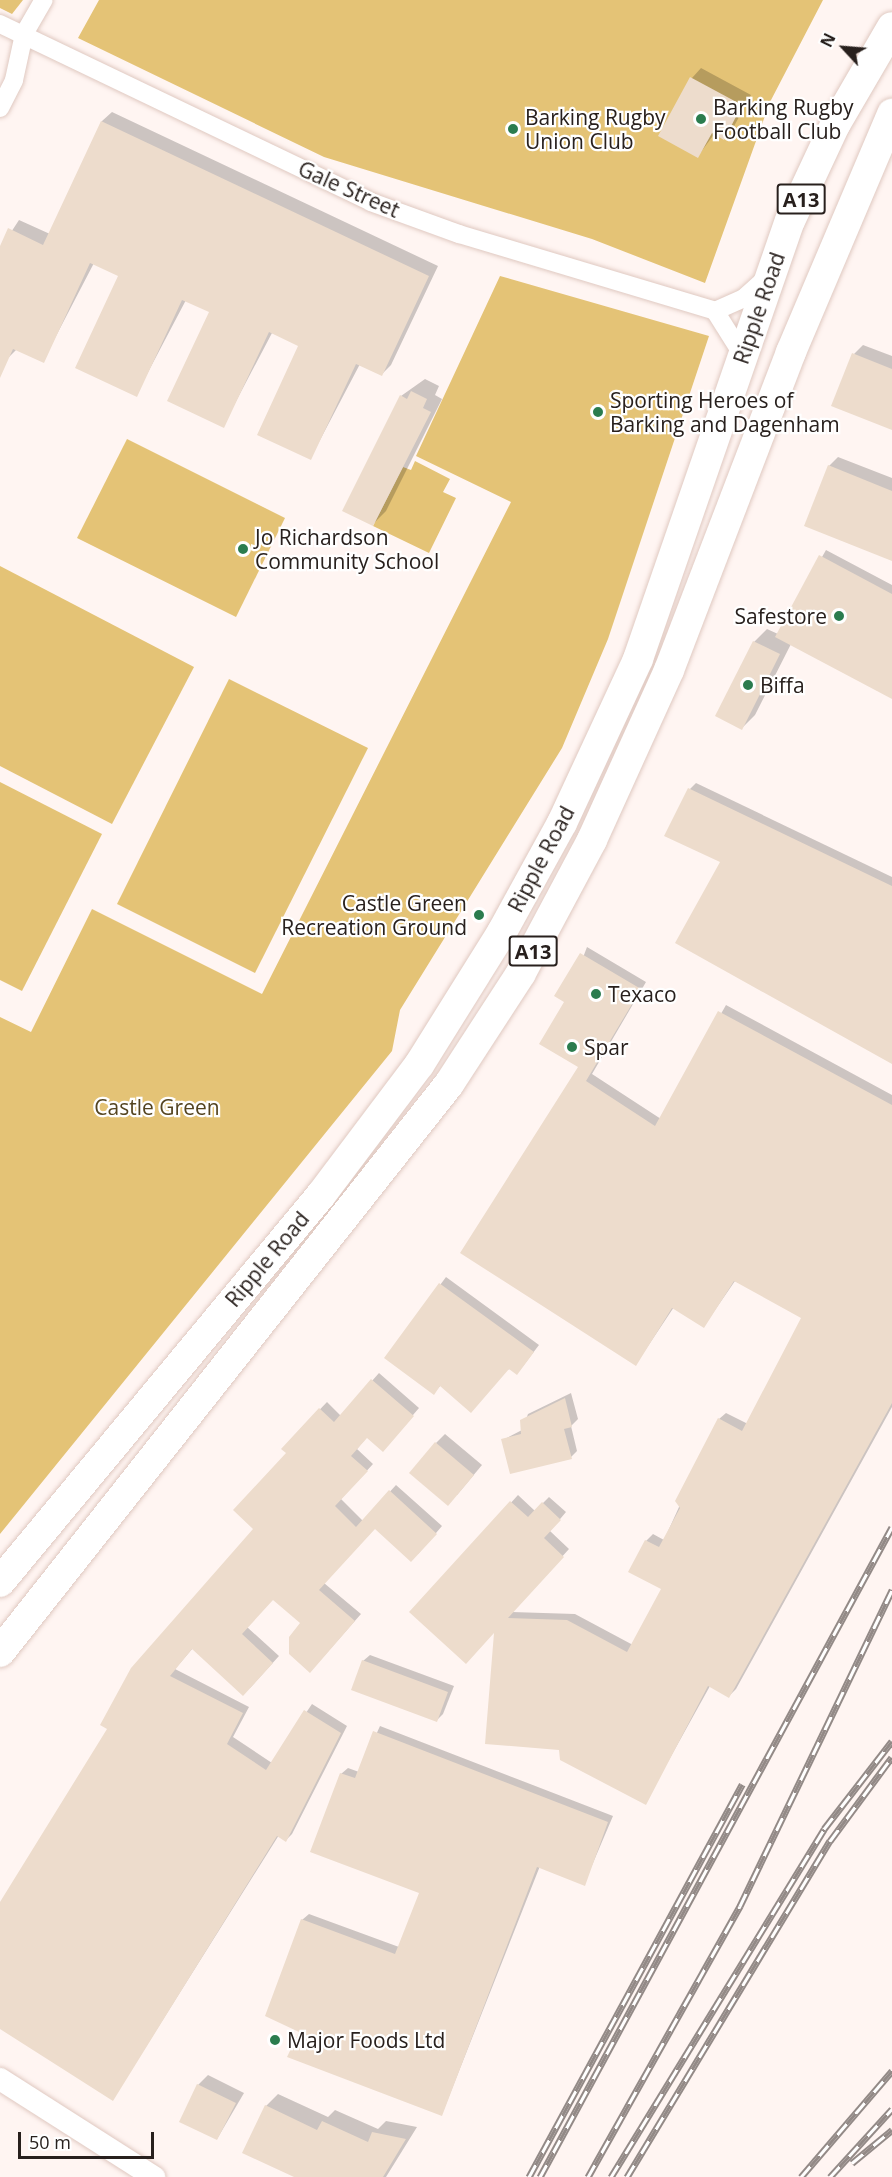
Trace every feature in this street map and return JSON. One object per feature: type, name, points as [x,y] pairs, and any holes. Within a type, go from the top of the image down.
[{"type":"highway","name":"Ripple Road","points":[[0,1582],[321,1195],[419,1065],[502,932],[562,823],[638,659],[771,274],[835,125],[892,27]]},
{"type":"highway","name":"Ripple Road","points":[[0,1652],[449,1084],[521,973],[592,840],[669,670],[791,352],[892,114]]},
{"type":"street","points":[[0,108],[14,80],[24,34],[44,0]]},
{"type":"street","name":"Gale Street","points":[[0,24],[371,202],[597,279],[715,311]]},
{"type":"street","points":[[742,354],[715,311],[744,298],[771,274]]},
{"type":"street","points":[[0,2079],[154,2177]]},
{"type":"green space","points":[[0,0],[23,0],[12,14],[0,8]]},
{"type":"green space","name":"Barking Rugby Union Club","points":[[99,0],[823,0],[770,102],[705,283],[592,239],[324,157],[78,38]]},
{"type":"green space","name":"Castle Green","points":[[500,276],[709,336],[608,639],[562,748],[400,1010],[392,1051],[0,1534],[0,1017],[31,1032],[92,909],[262,994],[511,502],[416,456]]},
{"type":"green space","points":[[127,439],[285,518],[236,617],[77,538]]},
{"type":"green space","points":[[415,461],[450,479],[443,492],[456,498],[429,553],[373,526],[403,467],[411,470]]},
{"type":"green space","points":[[0,566],[194,667],[112,824],[0,766]]},
{"type":"green space","points":[[229,679],[368,748],[255,973],[117,904]]},
{"type":"green space","points":[[0,782],[102,834],[22,991],[0,980]]},
{"type":"building","name":"Barking Rugby Football Club","points":[[690,77],[742,105],[724,140],[712,133],[698,158],[658,136]]},
{"type":"building","points":[[101,121],[429,276],[382,376],[356,364],[311,460],[257,435],[298,346],[269,332],[224,428],[167,401],[209,312],[182,300],[137,397],[75,368],[118,276],[90,263],[44,363],[13,349],[0,378],[0,246],[8,228],[43,245]]},
{"type":"building","points":[[852,353],[892,369],[892,430],[831,406]]},
{"type":"building","points":[[411,391],[427,399],[423,408],[431,412],[373,526],[342,511],[400,395],[407,399]]},
{"type":"building","points":[[828,465],[892,491],[892,561],[804,526]]},
{"type":"building","name":"Safestore","points":[[819,555],[892,594],[892,699],[775,637]]},
{"type":"building","name":"Biffa","points":[[753,641],[780,654],[742,730],[715,716]]},
{"type":"building","points":[[688,788],[892,886],[892,1064],[675,943],[720,862],[664,836]]},
{"type":"building","points":[[580,953],[641,989],[586,1081],[655,1126],[718,1011],[892,1105],[892,1403],[729,1698],[708,1686],[646,1805],[560,1760],[559,1750],[485,1744],[494,1633],[466,1664],[409,1612],[510,1501],[528,1517],[542,1502],[561,1520],[544,1538],[564,1557],[508,1618],[567,1620],[627,1652],[661,1589],[628,1572],[645,1540],[659,1547],[680,1508],[675,1501],[718,1418],[742,1431],[801,1318],[734,1281],[704,1328],[672,1308],[636,1366],[460,1253],[578,1067],[539,1044],[564,1002],[554,996]]},
{"type":"building","points":[[439,1283],[534,1352],[517,1375],[509,1369],[471,1413],[440,1386],[434,1395],[384,1358]]},
{"type":"building","points":[[371,1379],[414,1416],[383,1452],[367,1438],[351,1456],[368,1471],[335,1506],[356,1527],[389,1490],[437,1534],[411,1562],[375,1529],[319,1590],[355,1621],[310,1673],[289,1654],[289,1637],[300,1623],[273,1600],[242,1634],[273,1663],[243,1696],[192,1649],[170,1676],[243,1713],[227,1744],[266,1770],[304,1710],[341,1733],[286,1842],[277,1836],[113,2101],[0,2029],[0,1902],[107,1729],[100,1725],[131,1668],[253,1529],[233,1510],[286,1453],[281,1449],[319,1408],[334,1422]]},
{"type":"building","points":[[565,1398],[572,1427],[564,1429],[572,1459],[510,1474],[501,1439],[521,1434],[520,1420]]},
{"type":"building","points":[[435,1442],[474,1475],[448,1506],[409,1473]]},
{"type":"building","points":[[362,1660],[448,1692],[437,1722],[351,1690]]},
{"type":"building","points":[[373,1731],[608,1822],[585,1886],[537,1867],[442,2116],[287,2057],[299,2032],[265,2016],[301,1919],[395,1954],[419,1893],[310,1852],[340,1773],[355,1778]]},
{"type":"building","points":[[197,2084],[236,2103],[217,2140],[179,2122]]},
{"type":"building","points":[[265,2105],[317,2130],[322,2121],[368,2142],[372,2132],[406,2139],[383,2177],[294,2177],[242,2153]]},
{"type":"railway","points":[[540,2177],[892,1527]]},
{"type":"railway","points":[[588,2177],[740,1906],[892,1590]]},
{"type":"railway","points":[[611,2177],[824,1829],[892,1741]]},
{"type":"railway","points":[[627,2177],[830,1841],[892,1757]]},
{"type":"railway","points":[[529,2177],[742,1784]]},
{"type":"railway","points":[[801,2177],[892,2071]]},
{"type":"railway","points":[[830,2177],[892,2109]]},
{"type":"railway","points":[[852,2163],[892,2130]]},
{"type":"place","name":"Barking Rugby Football Club","points":[[701,119]]},
{"type":"place","name":"Barking Rugby Union Club","points":[[513,129]]},
{"type":"place","name":"Sporting Heroes of Barking and Dagenham","points":[[598,412]]},
{"type":"place","name":"Jo Richardson Community School","points":[[243,549]]},
{"type":"place","name":"Safestore","points":[[839,616]]},
{"type":"place","name":"Biffa","points":[[748,685]]},
{"type":"place","name":"Castle Green Recreation Ground","points":[[479,915]]},
{"type":"place","name":"Texaco","points":[[596,994]]},
{"type":"place","name":"Spar","points":[[572,1047]]},
{"type":"place","name":"Major Foods Ltd","points":[[275,2040]]}]
